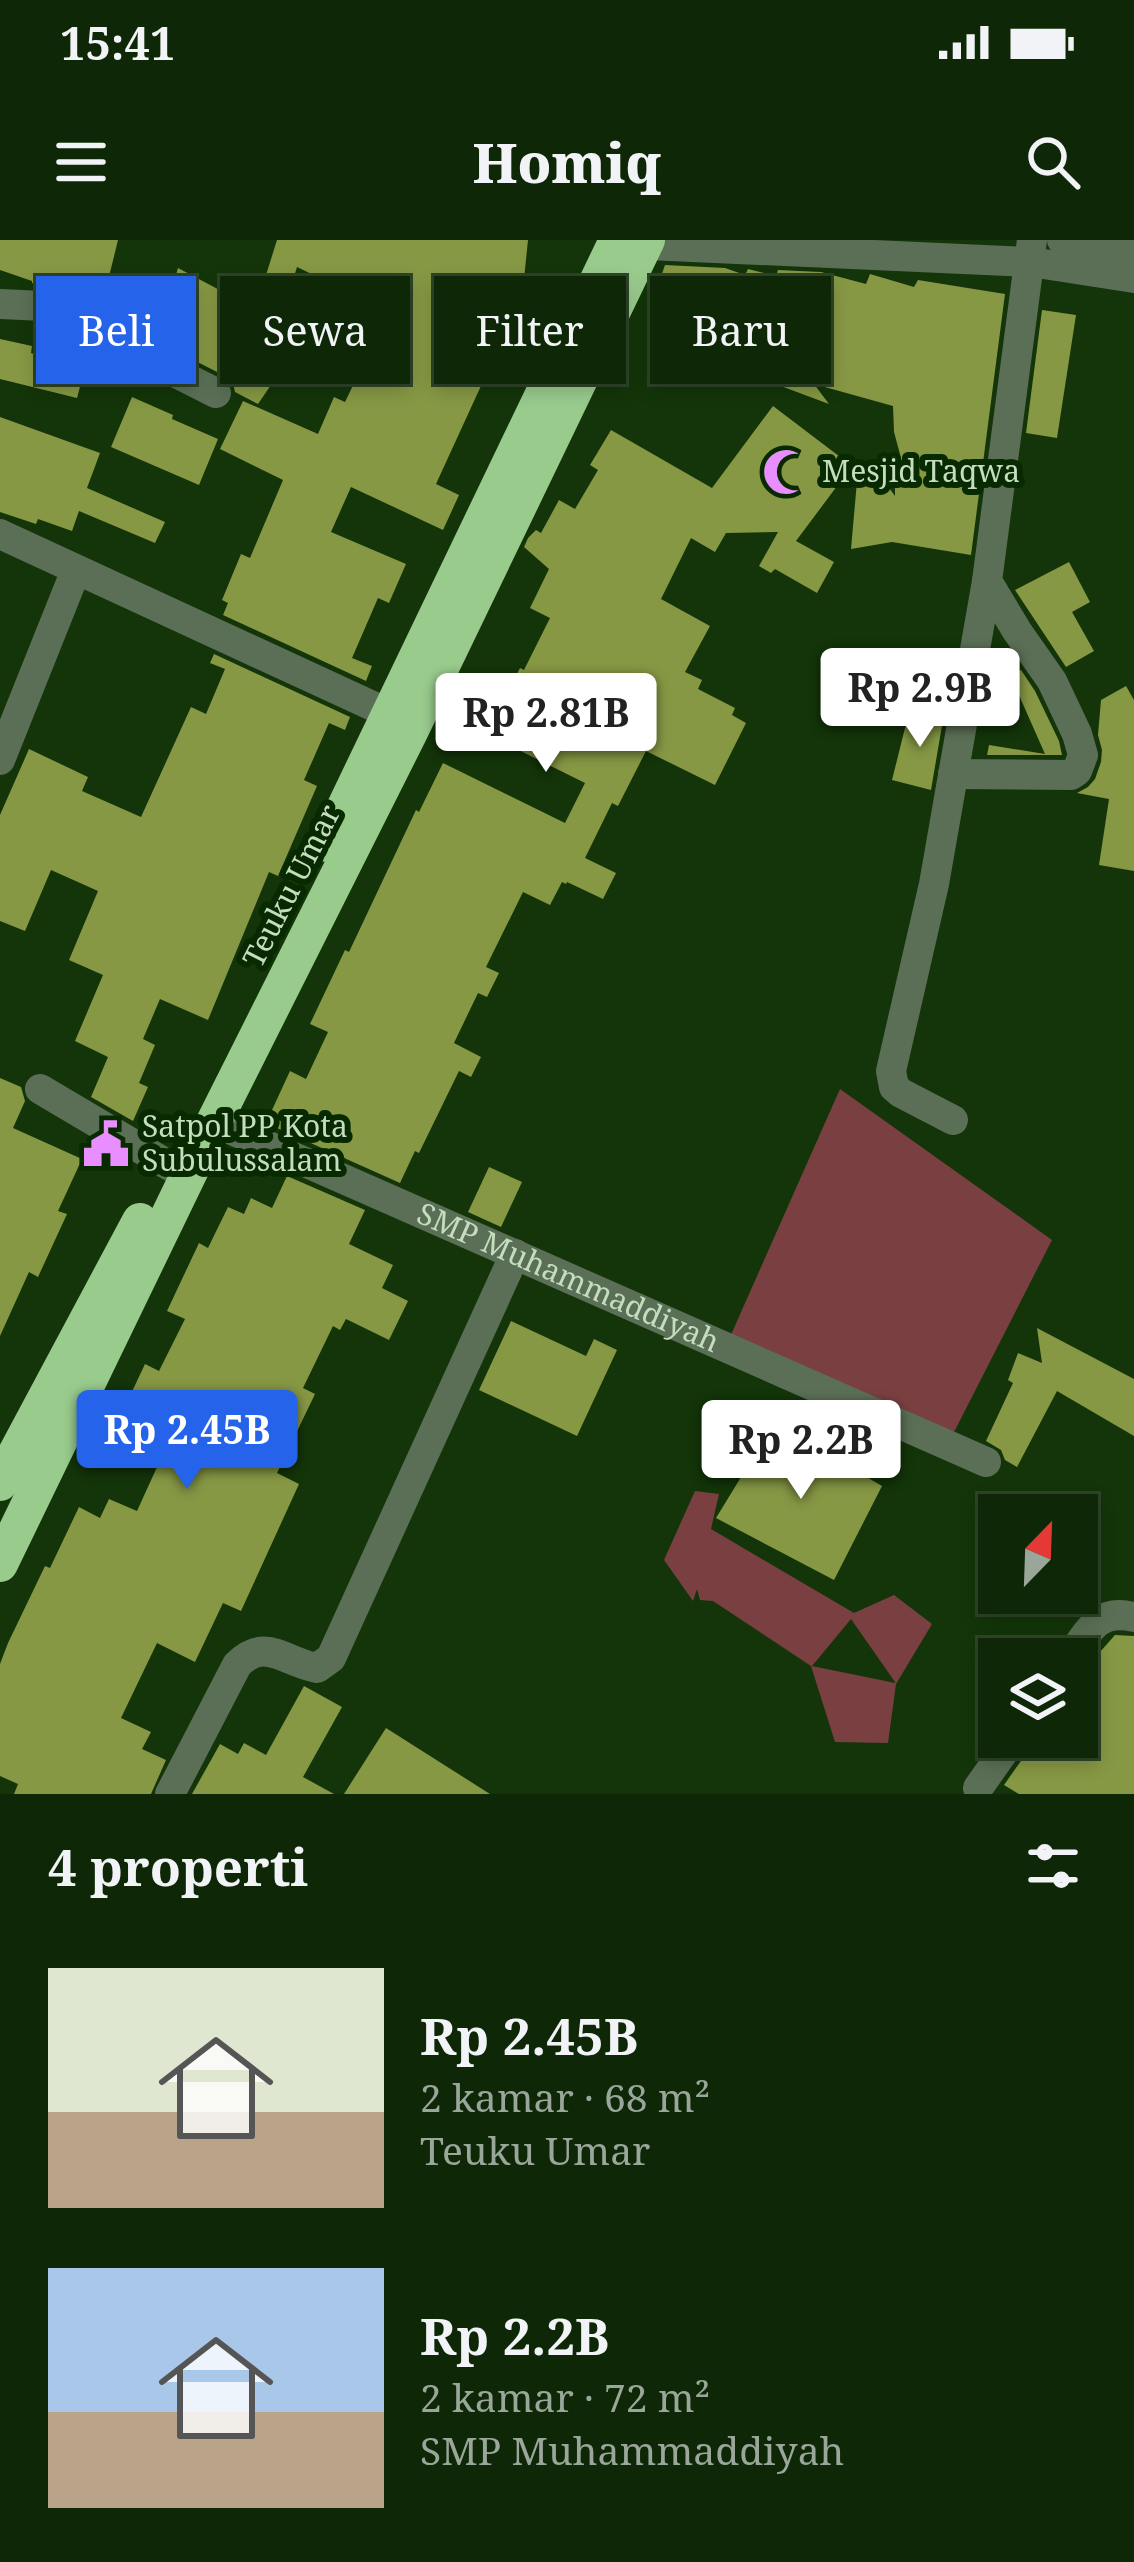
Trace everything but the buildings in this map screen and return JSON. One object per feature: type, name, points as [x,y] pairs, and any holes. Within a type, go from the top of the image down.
[{"type":"highway","points":[[0,1483],[9,1444],[170,1166],[390,714],[631,242]]},
{"type":"highway","name":"Teuku Umar","points":[[0,1564],[410,732],[631,242]]},
{"type":"street","points":[[1062,240],[1134,254]]},
{"type":"street","points":[[631,242],[1031,251],[1134,278]]},
{"type":"street","points":[[953,1120],[901,1093],[894,1087],[891,1071],[934,884],[988,581],[1031,251]]},
{"type":"street","points":[[0,304],[44,306],[216,392]]},
{"type":"street","points":[[0,534],[390,714]]},
{"type":"street","points":[[0,760],[76,570]]},
{"type":"street","points":[[953,774],[1061,776],[1071,775],[1082,764],[1082,746],[1052,681],[988,581]]},
{"type":"street","points":[[40,1089],[170,1166]]},
{"type":"street","name":"SMP Muhammaddiyah","points":[[214,1122],[986,1462]]},
{"type":"street","points":[[170,1794],[236,1665],[244,1658],[257,1650],[269,1651],[317,1668],[331,1658],[515,1254]]},
{"type":"street","points":[[1085,1638],[1106,1616],[1134,1617]]},
{"type":"street","points":[[978,1787],[999,1758]]},
{"type":"shaded area","points":[[840,1089],[1052,1240],[953,1434],[730,1337]]},
{"type":"shaded area","points":[[695,1491],[719,1494],[711,1529],[854,1613],[894,1595],[932,1624],[896,1684],[888,1743],[835,1742],[811,1666],[713,1601],[700,1600],[697,1589],[693,1601],[664,1560]],"holes":[[[851,1619],[895,1683],[812,1666]]]},
{"type":"place","name":"Mesjid Taqwa","points":[[786,472]]},
{"type":"place","name":"Satpol PP Kota Subulussalam","points":[[106,1144]]}]
